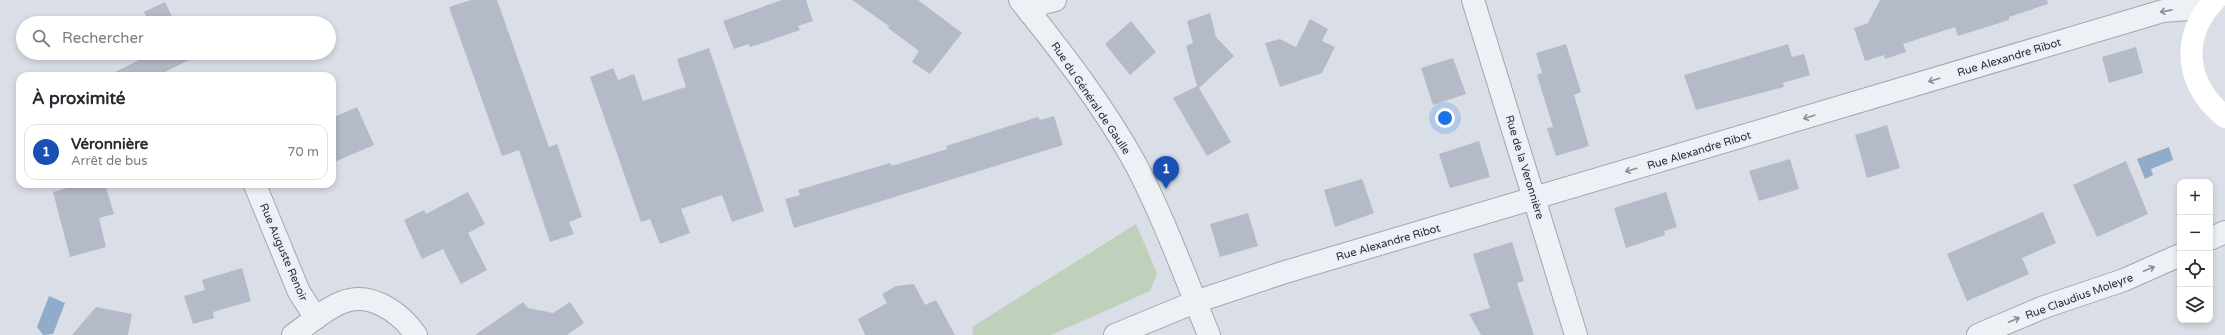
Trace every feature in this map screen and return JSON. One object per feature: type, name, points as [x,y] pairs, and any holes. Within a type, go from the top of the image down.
[{"type":"main road","points":[[2210,6],[2194,33],[2192,60],[2198,86],[2210,105],[2225,118]]},
{"type":"street","points":[[1025,7],[1055,0]]},
{"type":"street","name":"Rue de la Veronnière","points":[[1473,0],[1576,335]]},
{"type":"street","name":"Rue Alexandre Ribot","points":[[1115,335],[1195,302],[1282,273],[2163,11],[2210,6]]},
{"type":"street","name":"Rue du Général de Gaulle","points":[[1025,7],[1107,118],[1134,162],[1156,206],[1209,335]]},
{"type":"street","name":"Rue Auguste Renoir","points":[[256,188],[298,292],[316,318]]},
{"type":"street","points":[[2213,238],[2225,232]]},
{"type":"street","name":"Rue Claudius Moleyre","points":[[1978,335],[2044,307],[2124,280],[2177,256]]},
{"type":"street","points":[[293,335],[316,318],[344,302],[365,300],[390,308],[407,321],[416,335]]},
{"type":"green space","points":[[1136,224],[1157,273],[1150,291],[1051,335],[973,335],[972,327]]},
{"type":"water","points":[[2169,147],[2173,160],[2151,169],[2153,175],[2145,179],[2137,159]]},
{"type":"water","points":[[49,296],[65,303],[53,334],[43,335],[37,327]]},
{"type":"building","points":[[471,0],[497,0],[549,147],[557,144],[582,217],[569,222],[574,234],[550,242],[519,150],[502,156],[449,7]]},
{"type":"building","points":[[782,0],[806,0],[813,21],[798,26],[800,30],[750,47],[748,44],[734,49],[723,21]]},
{"type":"building","points":[[852,0],[918,0],[962,33],[930,74],[912,62],[919,51],[888,28],[889,26]]},
{"type":"building","points":[[1880,0],[2047,0],[2048,4],[2009,17],[2009,20],[1958,36],[1955,27],[1903,44],[1906,52],[1885,59],[1884,55],[1865,61],[1854,28],[1868,23]]},
{"type":"building","points":[[165,2],[172,16],[146,16],[144,12]]},
{"type":"building","points":[[1210,13],[1216,37],[1234,56],[1199,88],[1231,142],[1207,156],[1173,98],[1197,86],[1186,46],[1193,43],[1187,21]]},
{"type":"building","points":[[1310,19],[1328,29],[1322,41],[1335,47],[1322,73],[1280,87],[1265,43],[1280,39],[1296,47]]},
{"type":"building","points":[[1131,21],[1156,52],[1130,75],[1105,44]]},
{"type":"building","points":[[1566,44],[1581,92],[1574,95],[1589,146],[1556,156],[1547,128],[1553,127],[1537,75],[1542,73],[1536,53]]},
{"type":"building","points":[[1788,44],[1792,57],[1804,54],[1810,75],[1783,83],[1784,87],[1696,110],[1684,75]]},
{"type":"building","points":[[2136,47],[2143,73],[2109,83],[2102,57]]},
{"type":"building","points":[[709,48],[764,211],[732,222],[722,195],[681,209],[690,233],[660,244],[650,219],[641,222],[590,77],[613,68],[618,80],[634,74],[643,101],[686,87],[677,59]]},
{"type":"building","points":[[1453,58],[1466,94],[1433,105],[1421,68]]},
{"type":"building","points":[[139,60],[189,60],[165,72],[115,72]]},
{"type":"building","points":[[357,107],[374,145],[336,161],[336,116]]},
{"type":"building","points":[[1054,116],[1063,145],[794,228],[785,199],[800,195],[798,190],[890,163],[892,166],[947,149],[946,146],[1038,117],[1040,120]]},
{"type":"building","points":[[1887,125],[1900,168],[1867,178],[1855,135]]},
{"type":"building","points":[[1479,141],[1490,177],[1450,188],[1439,154]]},
{"type":"building","points":[[1790,159],[1799,189],[1759,201],[1749,171]]},
{"type":"building","points":[[2126,161],[2148,214],[2097,237],[2073,185]]},
{"type":"building","points":[[1362,179],[1374,213],[1335,227],[1324,190]]},
{"type":"building","points":[[68,188],[106,188],[114,214],[99,218],[106,247],[70,257],[53,192]]},
{"type":"building","points":[[468,192],[485,224],[468,233],[487,270],[461,284],[443,249],[422,259],[404,220],[424,210],[426,214]]},
{"type":"building","points":[[1666,192],[1677,227],[1664,231],[1665,235],[1626,248],[1614,208]]},
{"type":"building","points":[[2043,212],[2056,243],[2022,258],[2029,274],[1967,301],[1947,254]]},
{"type":"building","points":[[1248,213],[1258,246],[1220,257],[1210,224]]},
{"type":"building","points":[[1512,242],[1524,281],[1517,283],[1534,335],[1481,335],[1469,314],[1490,308],[1473,254]]},
{"type":"building","points":[[242,268],[251,301],[213,312],[214,318],[193,324],[184,296],[205,290],[202,280]]},
{"type":"building","points":[[914,284],[925,305],[936,300],[955,335],[865,335],[858,319],[887,303],[882,294],[896,286]]},
{"type":"building","points":[[523,302],[528,308],[553,313],[570,302],[584,323],[567,335],[475,335]]},
{"type":"building","points":[[96,307],[132,314],[128,335],[72,335]]},
{"type":"place","name":"Véronnière","points":[[1166,189]]}]
